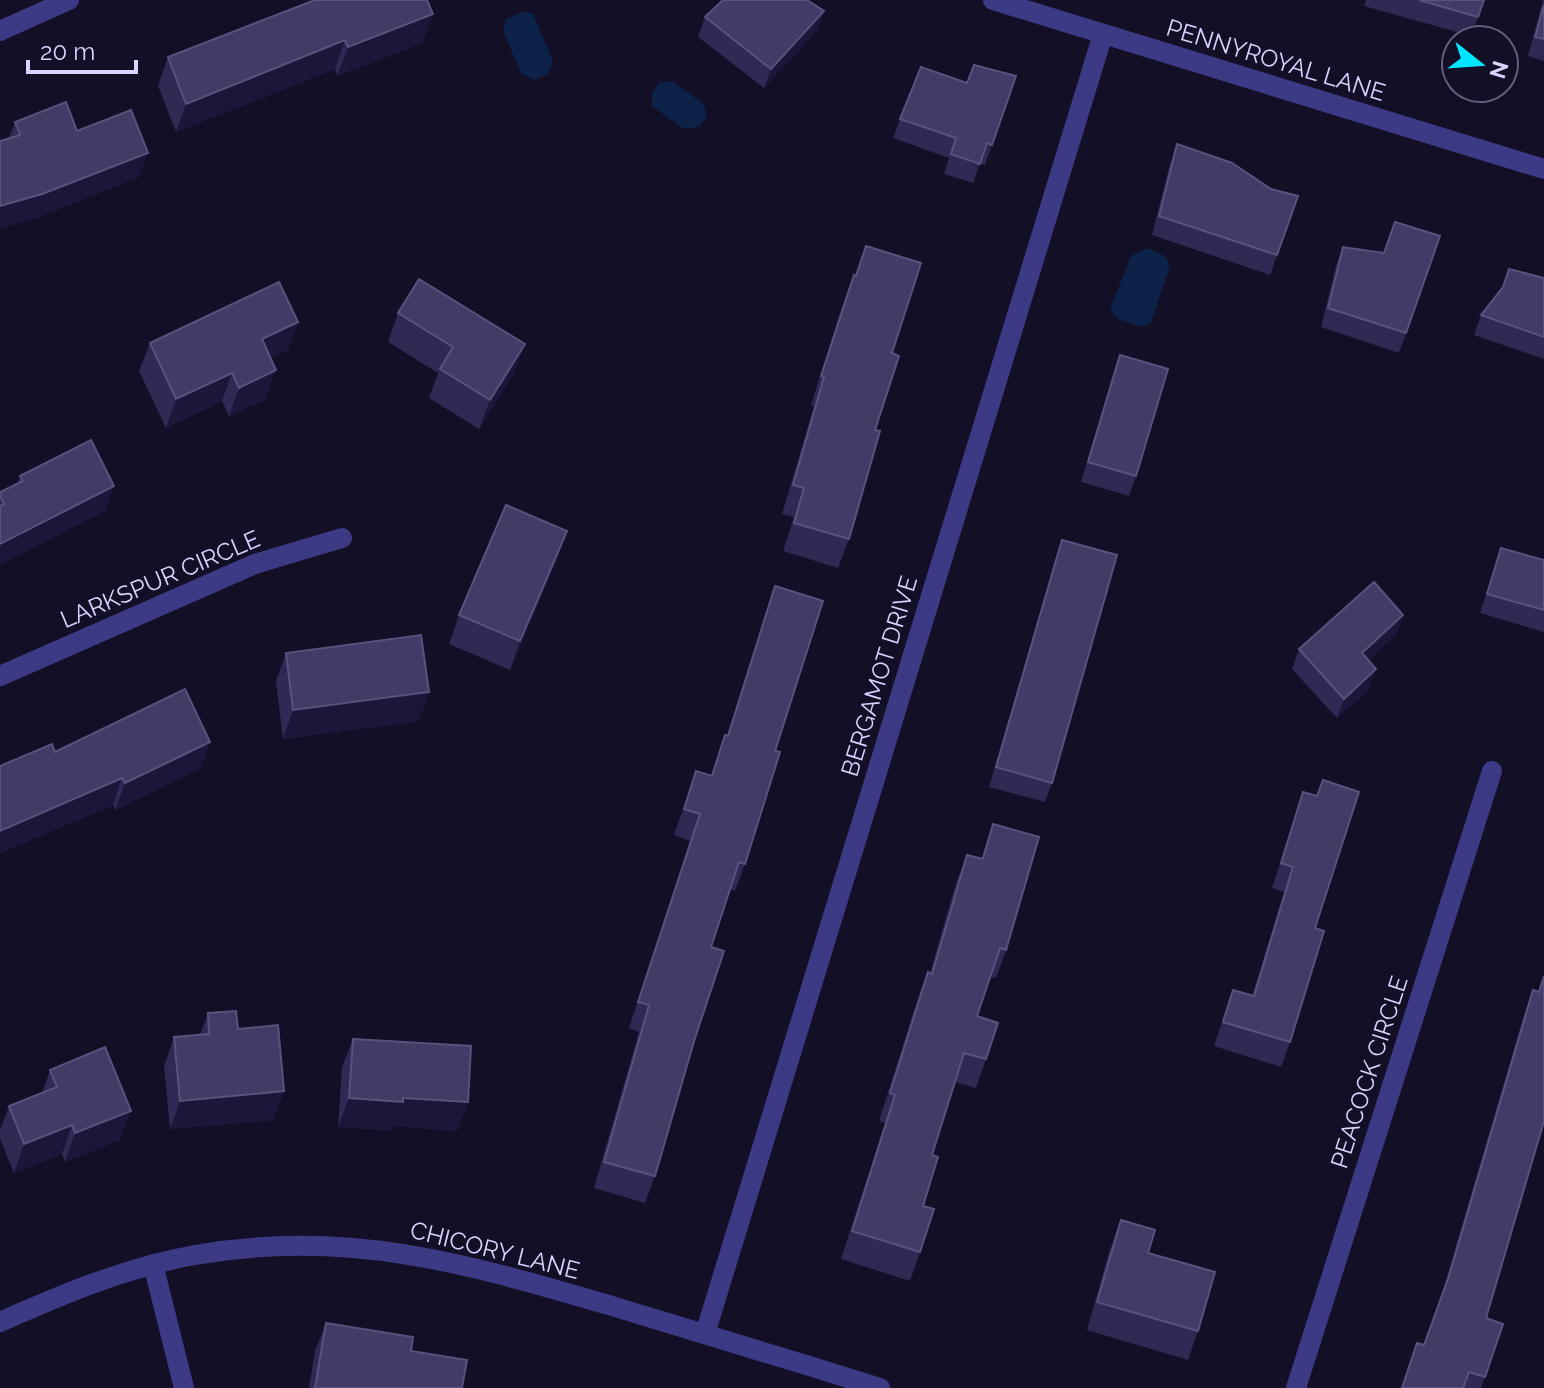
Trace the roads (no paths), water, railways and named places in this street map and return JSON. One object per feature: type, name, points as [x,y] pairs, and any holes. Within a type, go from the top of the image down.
[{"type":"street","points":[[0,31],[69,0]]},
{"type":"street","name":"PENNYROYAL LANE","points":[[993,0],[1544,169]]},
{"type":"street","name":"BERGAMOT DRIVE","points":[[705,1334],[1103,34]]},
{"type":"street","name":"LARKSPUR CIRCLE","points":[[0,676],[255,564],[342,538]]},
{"type":"street","name":"PEACOCK CIRCLE","points":[[1296,1388],[1492,771]]},
{"type":"street","name":"CHICORY LANE","points":[[0,1322],[57,1296],[153,1264],[228,1250],[282,1246],[384,1250],[489,1270],[880,1388]]},
{"type":"street","points":[[153,1264],[184,1388]]},
{"type":"water","points":[[525,11],[533,14],[553,61],[548,74],[534,80],[521,73],[503,31],[506,19]]},
{"type":"water","points":[[672,81],[704,104],[707,116],[699,127],[684,129],[652,106],[652,94],[659,83]]},
{"type":"water","points":[[1147,248],[1165,256],[1170,266],[1151,322],[1143,327],[1117,319],[1110,309],[1131,256]]}]
